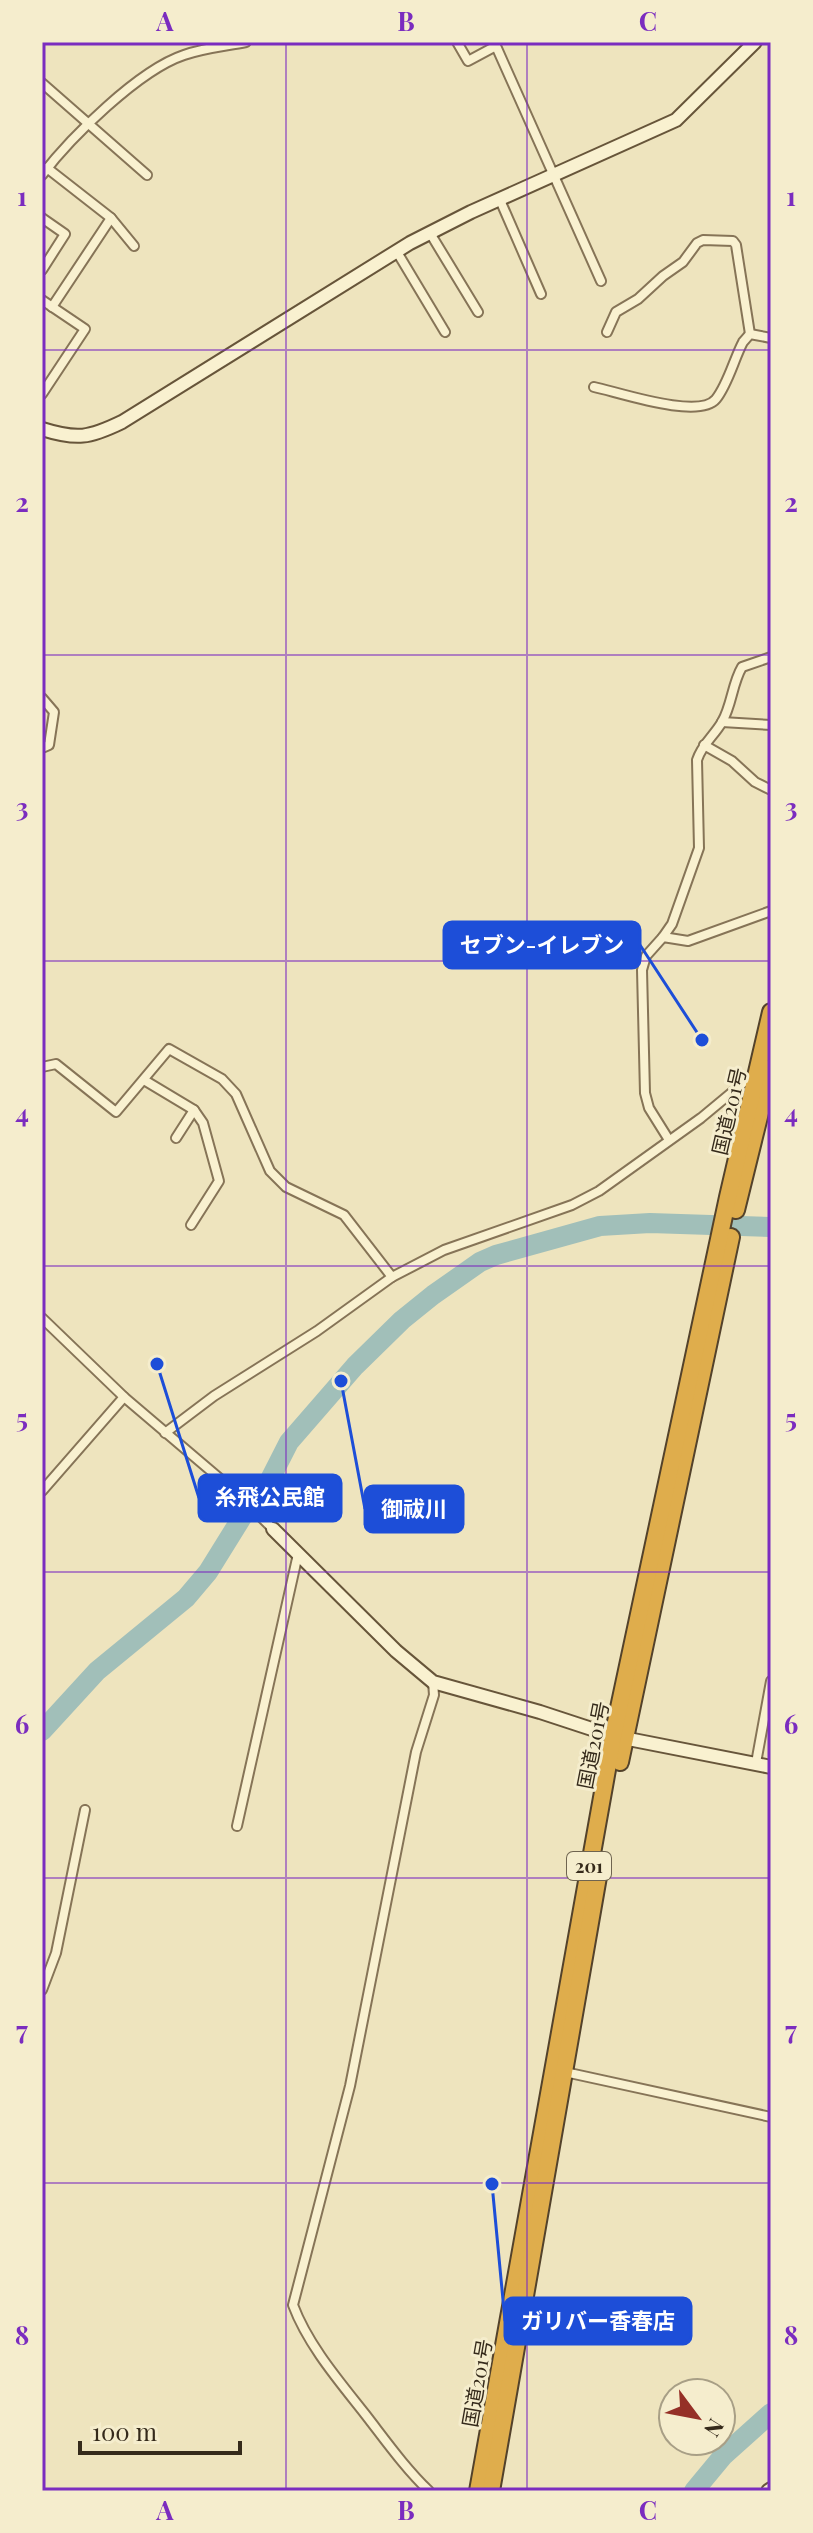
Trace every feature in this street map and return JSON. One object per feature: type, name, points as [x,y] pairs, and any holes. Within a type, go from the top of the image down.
[{"type":"highway","name":"国道201号","points":[[478,2491],[619,1736],[733,1198],[764,1069],[771,1012]]},
{"type":"highway","name":"国道201号","points":[[491,2491],[565,2072],[619,1736]]},
{"type":"street","points":[[134,246],[111,218],[45,172],[130,85],[185,55],[246,42]]},
{"type":"street","points":[[457,42],[468,61],[496,46],[601,281]]},
{"type":"street","points":[[42,429],[78,438],[109,428],[430,233],[676,120],[755,42]]},
{"type":"street","points":[[42,83],[147,175]]},
{"type":"street","points":[[500,200],[541,294]]},
{"type":"street","points":[[42,218],[65,234],[42,270]]},
{"type":"street","points":[[52,307],[111,218]]},
{"type":"street","points":[[430,233],[478,312]]},
{"type":"street","points":[[607,332],[616,312],[638,299],[683,262],[697,243],[703,240],[733,241],[736,245],[750,334]]},
{"type":"street","points":[[397,252],[445,332]]},
{"type":"street","points":[[42,300],[85,329],[42,394]]},
{"type":"street","points":[[750,334],[771,338]]},
{"type":"street","points":[[594,387],[674,406],[705,406],[715,400],[743,342],[750,334]]},
{"type":"street","points":[[669,1140],[649,1108],[645,1093],[642,970],[646,956],[672,924],[699,848],[697,760],[722,722],[742,667],[771,657]]},
{"type":"street","points":[[42,698],[54,712],[49,745],[42,748]]},
{"type":"street","points":[[722,722],[771,725]]},
{"type":"street","points":[[704,745],[771,790]]},
{"type":"street","points":[[663,937],[688,941],[771,911]]},
{"type":"street","points":[[42,1067],[56,1064],[116,1112],[169,1049],[222,1079],[236,1094],[270,1171],[286,1187],[344,1215],[392,1277]]},
{"type":"street","points":[[165,1433],[214,1396],[317,1331],[392,1277],[444,1250],[572,1205],[599,1191],[764,1069]]},
{"type":"street","points":[[144,1080],[194,1110],[203,1123],[219,1181],[191,1225]]},
{"type":"street","points":[[176,1138],[194,1110]]},
{"type":"street","points":[[42,1318],[124,1397],[238,1494],[396,1651],[433,1682],[619,1736],[771,1767]]},
{"type":"street","points":[[42,1491],[124,1397]]},
{"type":"street","points":[[237,1826],[298,1554]]},
{"type":"street","points":[[756,1763],[771,1681]]},
{"type":"street","points":[[429,2491],[345,2388],[299,2323],[293,2305],[347,2100],[413,1768],[434,1695],[433,1682]]},
{"type":"street","points":[[42,1990],[56,1953],[85,1810]]},
{"type":"street","points":[[565,2072],[771,2117]]},
{"type":"waterway","points":[[42,1731],[97,1671],[186,1598],[208,1572],[244,1514],[260,1499],[289,1442],[355,1366],[402,1320],[480,1262],[600,1226],[650,1223],[771,1227]]},
{"type":"waterway","points":[[694,2491],[723,2456],[771,2413]]},
{"type":"place","name":"セブン-イレブン","points":[[702,1040]]},
{"type":"place","name":"糸飛公民館","points":[[157,1364]]},
{"type":"place","name":"御祓川","points":[[341,1381]]},
{"type":"place","name":"ガリバー香春店","points":[[492,2184]]}]
